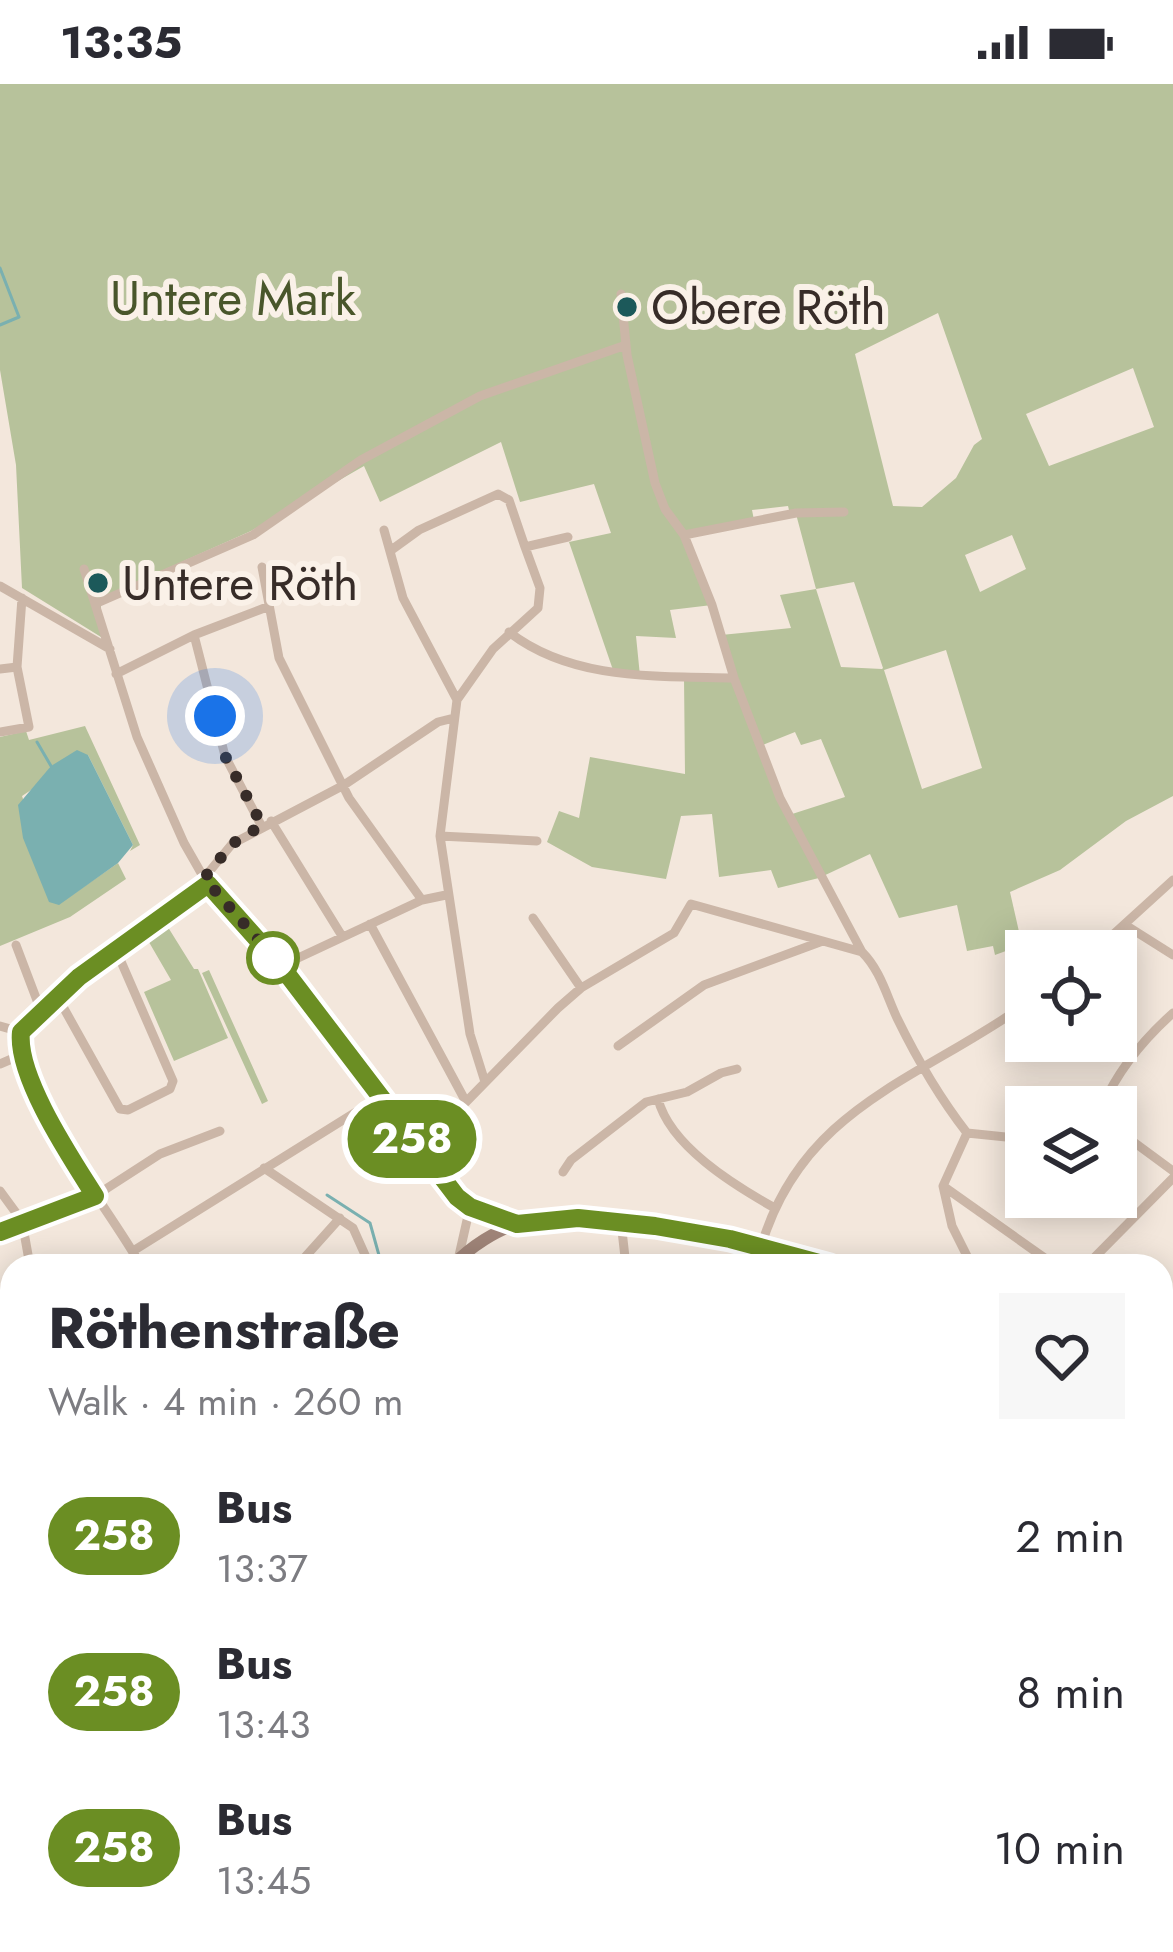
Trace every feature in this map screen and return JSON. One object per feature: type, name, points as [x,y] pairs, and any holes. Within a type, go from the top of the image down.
[{"type":"main road","points":[[469,1254],[517,1224],[578,1218],[689,1231],[786,1254]]},
{"type":"street","points":[[621,294],[626,346],[655,483],[665,509],[684,535],[788,815],[862,952],[875,965],[923,1068],[967,1133]]},
{"type":"street","points":[[95,604],[253,535],[361,460],[480,396],[626,346]]},
{"type":"street","points":[[390,551],[418,530],[498,494],[508,500],[540,589],[538,608],[493,649],[457,700],[440,836],[470,1034],[485,1082]]},
{"type":"street","points":[[684,535],[796,513],[844,512]]},
{"type":"street","points":[[384,530],[403,598],[457,700]]},
{"type":"street","points":[[525,547],[568,537]]},
{"type":"street","points":[[262,567],[279,658],[344,785],[422,900]]},
{"type":"street","points":[[84,568],[154,780],[206,881],[281,966],[457,1197],[470,1207],[517,1224]]},
{"type":"street","points":[[0,586],[111,650]]},
{"type":"street","points":[[0,733],[29,727],[17,667],[22,598]]},
{"type":"street","points":[[116,674],[194,635],[267,607]]},
{"type":"street","points":[[509,632],[555,660],[640,676],[734,678]]},
{"type":"street","points":[[194,635],[225,756],[342,936]]},
{"type":"street","points":[[0,669],[17,667]]},
{"type":"street","points":[[135,1254],[54,1130],[22,1055],[21,1032],[57,996],[206,881],[232,844],[344,785],[438,722],[454,718]]},
{"type":"street","points":[[440,836],[537,841]]},
{"type":"street","points":[[1122,930],[1173,880]]},
{"type":"street","points":[[281,966],[422,900],[446,895]]},
{"type":"street","points":[[423,1154],[466,1102],[580,988],[674,932],[691,904],[862,952]]},
{"type":"street","points":[[533,918],[580,988]]},
{"type":"street","points":[[370,924],[466,1102]]},
{"type":"street","points":[[1127,926],[1173,955]]},
{"type":"street","points":[[634,1032],[704,986],[820,942]]},
{"type":"street","points":[[16,945],[40,1012]]},
{"type":"street","points":[[57,996],[120,1109],[128,1110],[170,1089],[172,1081],[116,950]]},
{"type":"street","points":[[1111,1086],[1173,1012]]},
{"type":"street","points":[[761,1247],[773,1207],[812,1149],[848,1116],[1005,1017]]},
{"type":"street","points":[[0,1026],[21,1032]]},
{"type":"street","points":[[0,1064],[22,1055]]},
{"type":"street","points":[[562,1172],[646,1102],[687,1092],[737,1070]]},
{"type":"street","points":[[133,1251],[380,1097]]},
{"type":"street","points":[[658,1099],[692,1150],[732,1184],[773,1207]]},
{"type":"street","points":[[0,1232],[95,1196],[160,1154],[220,1131]]},
{"type":"street","points":[[967,1133],[1005,1137]]},
{"type":"street","points":[[966,1254],[952,1226],[943,1186],[967,1133]]},
{"type":"street","points":[[1097,1254],[1173,1174],[1137,1146]]},
{"type":"street","points":[[264,1168],[340,1218],[358,1235],[365,1254]]},
{"type":"street","points":[[943,1186],[1039,1254]]},
{"type":"street","points":[[0,1190],[22,1221],[28,1254]]},
{"type":"street","points":[[457,1254],[470,1207]]},
{"type":"street","points":[[308,1254],[340,1218]]},
{"type":"street","points":[[621,1222],[625,1254]]},
{"type":"green space","name":"Untere Mark","points":[[0,84],[1173,84],[1173,796],[1126,821],[1060,870],[1010,892],[1019,930],[1005,930],[1005,951],[995,955],[993,946],[967,951],[957,905],[899,918],[870,854],[819,878],[778,888],[771,870],[719,877],[712,814],[681,816],[666,879],[592,867],[547,842],[559,811],[579,818],[590,757],[685,774],[684,677],[734,678],[721,635],[791,628],[780,595],[816,589],[796,514],[790,514],[788,506],[752,510],[754,520],[684,535],[712,605],[670,610],[676,638],[636,636],[640,676],[613,670],[569,542],[611,533],[594,484],[520,502],[501,442],[380,502],[364,466],[251,531],[101,598],[101,637],[22,588],[16,465],[0,370]],"holes":[[[938,313],[982,439],[956,478],[922,507],[893,506],[855,354]],[[1133,368],[1154,427],[1049,466],[1026,414]],[[1012,535],[1026,569],[980,592],[965,555]],[[854,582],[883,668],[882,669],[841,667],[816,589]],[[946,650],[982,768],[922,789],[884,670]],[[795,732],[801,745],[821,739],[845,797],[789,815],[760,746]]]},
{"type":"green space","points":[[85,726],[140,845],[130,851],[133,845],[88,755],[51,766],[40,784],[22,796],[59,904],[118,863],[126,879],[70,917],[0,946],[0,737],[26,731],[29,740]]},
{"type":"green space","points":[[166,924],[198,969],[228,1038],[174,1061],[144,992],[171,980],[146,937]]},
{"type":"green space","points":[[209,970],[268,1101],[262,1104],[202,973]]},
{"type":"water","points":[[77,750],[88,755],[133,845],[118,863],[59,905],[49,902],[23,838],[18,805],[51,766]]},
{"type":"waterway","points":[[0,268],[19,317],[0,325]]},
{"type":"waterway","points":[[37,742],[51,766]]},
{"type":"waterway","points":[[327,1195],[370,1223],[379,1254]]},
{"type":"bus line","name":"258","points":[[0,1232],[95,1196],[54,1130],[22,1055],[21,1032],[79,977],[208,884],[281,966],[457,1197],[470,1207],[517,1224],[578,1218],[655,1226],[786,1254]]},
{"type":"place","name":"Obere Röth","points":[[627,307]]},
{"type":"place","name":"Untere Röth","points":[[98,583]]},
{"type":"route","points":[[215,716],[225,756],[262,825],[232,844],[204,878],[281,966],[273,958]]}]
